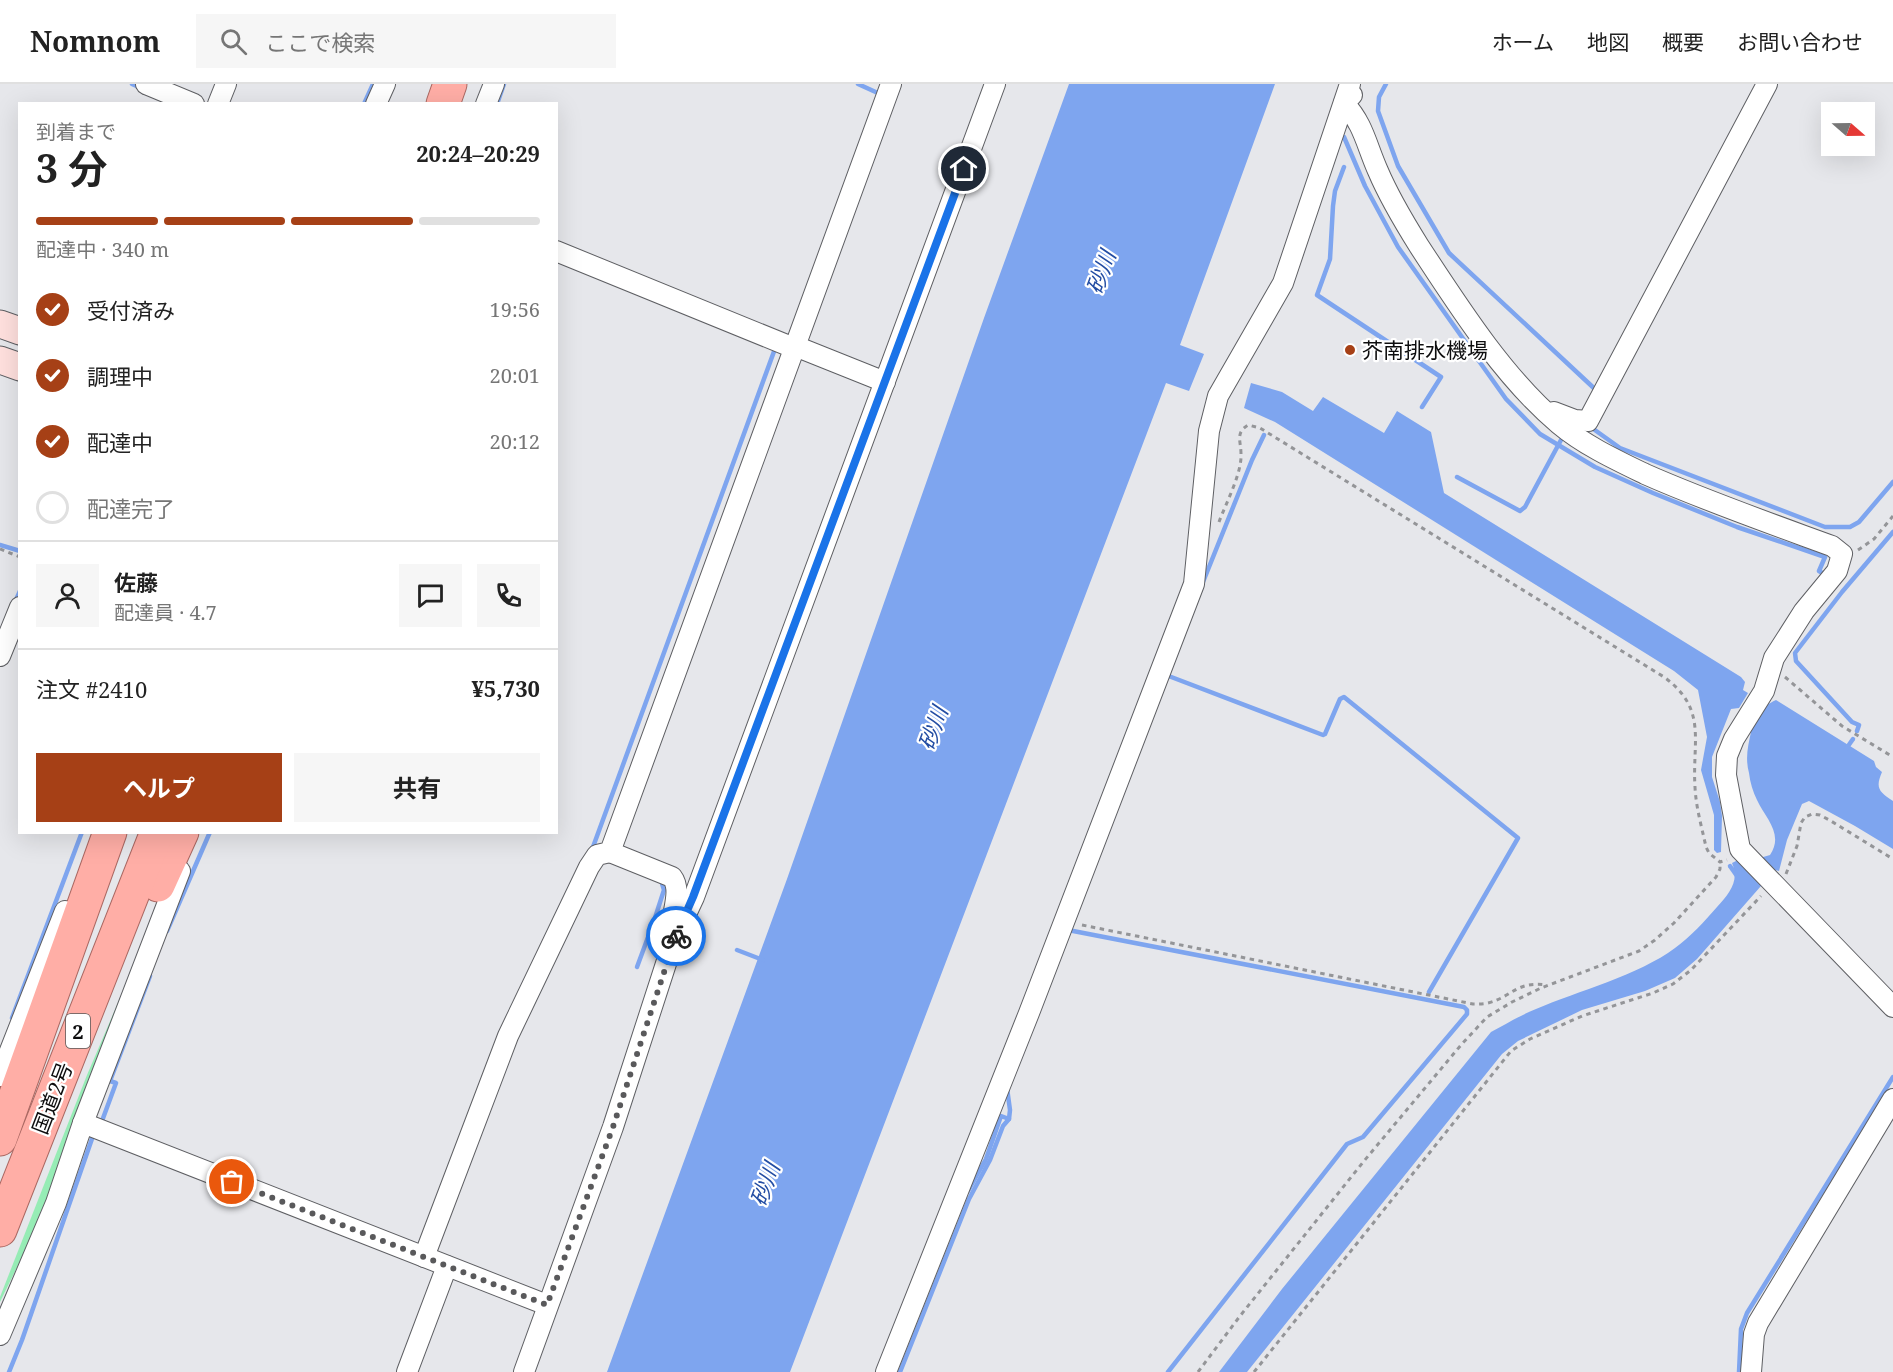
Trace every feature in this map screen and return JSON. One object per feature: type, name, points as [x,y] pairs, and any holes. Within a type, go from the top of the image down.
[{"type":"highway","points":[[422,102],[428,84]]},
{"type":"highway","points":[[444,102],[450,84]]},
{"type":"highway","points":[[0,1139],[109,834]]},
{"type":"highway","name":"国道2号","points":[[0,1172],[132,834]]},
{"type":"highway","name":"国道2号","points":[[0,1230],[155,834]]},
{"type":"highway","points":[[66,1061],[101,1014],[181,834]]},
{"type":"main road","points":[[0,324],[18,330]]},
{"type":"main road","points":[[0,360],[18,366]]},
{"type":"street","points":[[146,84],[189,102]]},
{"type":"street","points":[[219,102],[226,84]]},
{"type":"street","points":[[377,102],[385,84]]},
{"type":"street","points":[[487,102],[494,84]]},
{"type":"street","points":[[610,852],[792,346],[891,84]]},
{"type":"street","points":[[524,1372],[613,1127],[673,942],[693,897],[996,84]]},
{"type":"street","points":[[886,1372],[1029,1013],[1194,584],[1209,431],[1218,396],[1283,283],[1347,93],[1361,84]]},
{"type":"street","points":[[1539,406],[1575,420],[1588,421],[1767,84]]},
{"type":"street","points":[[1347,93],[1377,170],[1420,247],[1505,368],[1539,406],[1561,426],[1620,462],[1674,487],[1832,546],[1842,554],[1836,571],[1804,611],[1774,658],[1764,691],[1734,739],[1728,756],[1726,775],[1745,854],[1893,1007]]},
{"type":"street","points":[[558,252],[885,382]]},
{"type":"street","points":[[0,656],[18,612]]},
{"type":"street","points":[[0,1076],[93,834]]},
{"type":"street","points":[[0,1335],[56,1203],[83,1123],[159,922],[195,834]]},
{"type":"street","points":[[426,1253],[508,1036],[589,867],[597,855],[610,852],[672,877],[677,888],[671,923],[673,942]]},
{"type":"street","points":[[1751,1372],[1754,1334],[1758,1323],[1893,1099]]},
{"type":"street","points":[[83,1123],[426,1253],[451,1267],[547,1305]]},
{"type":"street","points":[[407,1372],[451,1267]]},
{"type":"path","points":[[1216,531],[1237,475],[1241,454],[1238,443],[1239,434],[1242,428],[1248,425],[1260,428],[1664,677],[1678,687],[1686,697],[1692,712],[1696,730],[1693,766],[1695,791],[1701,824],[1709,854],[1720,862]]},
{"type":"path","points":[[1842,554],[1858,550],[1874,539],[1893,516]]},
{"type":"path","points":[[0,549],[18,556]]},
{"type":"path","points":[[1771,669],[1780,673],[1842,726],[1893,757]]},
{"type":"path","points":[[1254,1372],[1511,1051],[1530,1039],[1582,1016],[1653,993],[1673,984],[1692,970],[1771,883],[1784,878],[1797,846],[1805,817],[1812,814],[1820,815],[1893,859]]},
{"type":"path","points":[[1720,862],[1745,854]]},
{"type":"path","points":[[1198,1372],[1349,1180],[1487,1017],[1512,1002],[1548,986],[1639,951],[1655,940],[1716,877],[1720,869],[1720,862]]},
{"type":"path","points":[[1075,923],[1473,1004],[1488,1003],[1523,986],[1535,984],[1548,986]]},
{"type":"green space","points":[[127,989],[45,1210],[0,1302],[87,1075],[123,991]]},
{"type":"water","name":"砂川","points":[[1069,84],[1275,84],[1180,345],[1204,354],[1189,391],[1166,383],[790,1372],[607,1372],[787,879],[984,318]]},
{"type":"water","points":[[1251,383],[1282,392],[1313,411],[1323,397],[1384,433],[1397,411],[1431,432],[1444,493],[1741,677],[1745,682],[1743,690],[1748,693],[1739,708],[1731,709],[1712,757],[1712,777],[1722,816],[1721,852],[1717,853],[1714,850],[1714,815],[1701,770],[1707,737],[1698,690],[1674,671],[1275,422],[1244,408]]},
{"type":"water","points":[[1776,700],[1874,761],[1876,767],[1882,772],[1879,782],[1880,789],[1893,801],[1893,849],[1809,801],[1802,804],[1787,840],[1779,871],[1775,870],[1697,959],[1675,978],[1645,991],[1582,1010],[1518,1041],[1502,1054],[1247,1372],[1219,1372],[1282,1289],[1491,1032],[1530,1011],[1626,974],[1660,958],[1692,934],[1726,897],[1735,876],[1732,863],[1738,860],[1746,862],[1770,855],[1774,847],[1774,833],[1753,790],[1747,757],[1754,721],[1766,706]]},
{"type":"waterway","points":[[132,84],[141,88]]},
{"type":"waterway","points":[[365,102],[373,84]]},
{"type":"waterway","points":[[498,102],[504,84]]},
{"type":"waterway","points":[[858,84],[880,94]]},
{"type":"waterway","points":[[1386,84],[1379,97],[1378,111],[1398,166],[1449,253],[1597,391]]},
{"type":"waterway","points":[[1344,137],[1365,186],[1398,247],[1506,399],[1540,434],[1595,467],[1653,493],[1737,527],[1825,557],[1819,571],[1827,576]]},
{"type":"waterway","points":[[1344,167],[1335,191],[1330,259],[1317,295],[1441,377],[1422,407]]},
{"type":"waterway","points":[[593,847],[776,346]]},
{"type":"waterway","points":[[1592,428],[1620,448],[1825,527],[1850,527],[1859,522],[1893,482]]},
{"type":"waterway","points":[[1203,582],[1264,435]]},
{"type":"waterway","points":[[1457,477],[1520,511],[1525,507],[1561,440]]},
{"type":"waterway","points":[[1857,731],[1859,725],[1852,722],[1796,661],[1795,653],[1842,592],[1893,532]]},
{"type":"waterway","points":[[0,545],[18,550]]},
{"type":"waterway","points":[[15,602],[18,595]]},
{"type":"waterway","points":[[1166,675],[1323,735],[1340,699],[1344,697],[1518,838],[1429,992]]},
{"type":"waterway","points":[[1846,749],[1853,739]]},
{"type":"waterway","points":[[12,1018],[81,834]]},
{"type":"waterway","points":[[167,931],[209,834]]},
{"type":"waterway","points":[[1730,866],[1737,876]]},
{"type":"waterway","points":[[659,923],[654,921],[664,890],[661,880]]},
{"type":"waterway","points":[[637,967],[654,921]]},
{"type":"waterway","points":[[1068,930],[1464,1007],[1467,1010],[1467,1014],[1363,1137],[1347,1144],[1168,1372]]},
{"type":"waterway","points":[[737,950],[763,960]]},
{"type":"waterway","points":[[104,1122],[102,1121],[116,1083],[110,1081],[150,976]]},
{"type":"waterway","points":[[1739,1372],[1741,1329],[1747,1313],[1893,1077]]},
{"type":"waterway","points":[[900,1372],[969,1199],[990,1160],[1003,1126],[1009,1119],[1007,1088]]},
{"type":"waterway","points":[[968,1191],[986,1159],[1001,1116],[1009,1119]]},
{"type":"waterway","points":[[9,1372],[94,1133]]},
{"type":"way so far","points":[[232,1182],[547,1305],[613,1127],[676,936]]},
{"type":"place","name":"芥南排水機場","points":[[1350,350]]},
{"type":"route","points":[[676,936],[693,897],[964,169]]}]
